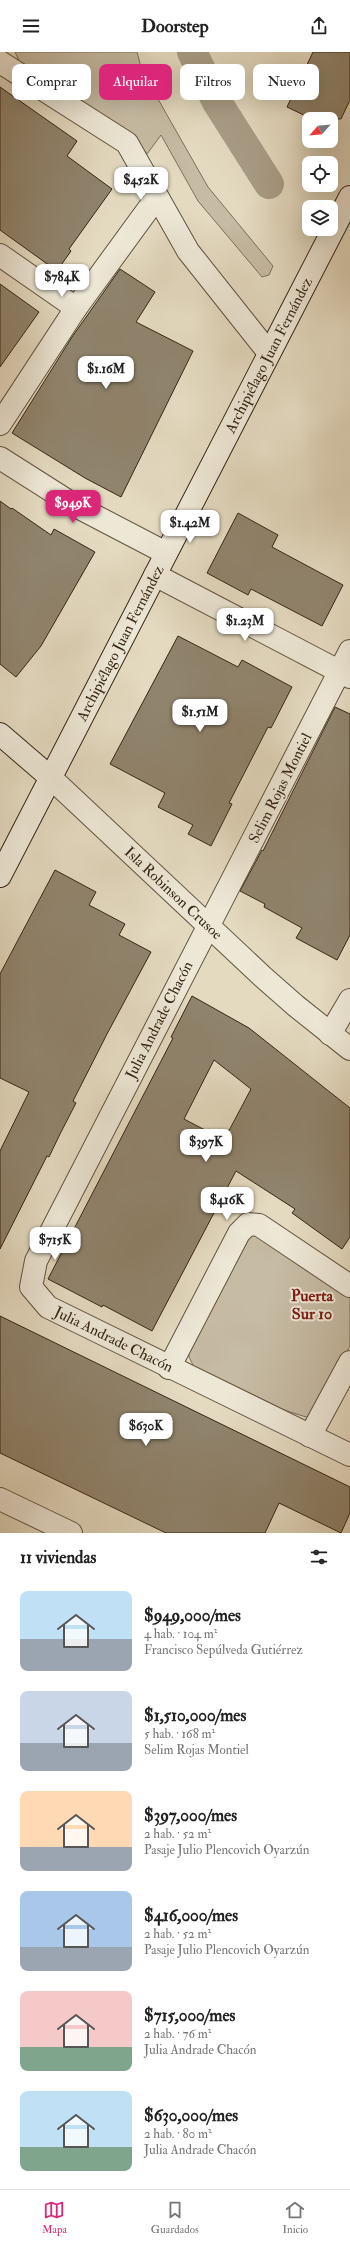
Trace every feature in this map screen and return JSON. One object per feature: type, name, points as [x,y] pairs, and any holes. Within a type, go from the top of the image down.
[{"type":"street","points":[[0,62],[127,143],[188,251],[269,353]]},
{"type":"street","points":[[0,424],[76,308],[158,197]]},
{"type":"street","name":"Archipiélago Juan Fernández","points":[[0,876],[350,197]]},
{"type":"street","points":[[0,255],[76,308]]},
{"type":"street","points":[[0,458],[74,505],[166,553]]},
{"type":"street","points":[[155,576],[345,675]]},
{"type":"street","name":"Selim Rojas Montiel","points":[[208,925],[345,675],[350,651]]},
{"type":"street","name":"Isla Robinson Crusoe","points":[[0,734],[51,778],[291,1001],[330,1034],[350,1048]]},
{"type":"street","name":"Julia Andrade Chacón","points":[[208,925],[36,1261],[31,1286],[48,1307],[169,1368],[350,1455]]},
{"type":"street","points":[[330,1034],[350,1000]]},
{"type":"street","points":[[169,1368],[239,1233],[248,1224],[259,1225],[350,1286]]},
{"type":"street","points":[[310,1436],[350,1362]]},
{"type":"street","points":[[0,1499],[71,1533]]},
{"type":"shaded area","points":[[15,52],[137,52],[140,64],[99,64],[99,100],[158,100],[208,187],[273,266],[269,275],[262,277],[198,201],[161,135],[147,154],[136,140],[76,100],[91,100],[91,64],[20,63]]},
{"type":"shaded area","points":[[253,1232],[350,1295],[350,1346],[314,1413],[306,1417],[284,1410],[194,1367],[189,1357],[189,1351],[250,1233]]},
{"type":"building","points":[[313,52],[350,52],[350,100],[341,119],[338,119],[338,112],[302,112],[302,114],[287,107],[290,100],[319,100],[319,64],[307,64]]},
{"type":"building","points":[[0,87],[12,95],[12,100],[19,100],[77,141],[67,156],[112,189],[69,249],[71,251],[57,271],[0,230]]},
{"type":"building","points":[[120,269],[155,292],[136,322],[193,351],[121,497],[85,478],[12,433],[72,337]]},
{"type":"building","points":[[0,284],[39,312],[0,367]]},
{"type":"building","points":[[0,501],[51,535],[54,529],[95,552],[41,646],[16,677],[0,664]]},
{"type":"building","points":[[238,513],[278,535],[272,547],[343,585],[322,626],[251,589],[248,595],[207,573]]},
{"type":"building","points":[[178,636],[238,667],[242,660],[292,687],[271,728],[268,727],[229,803],[232,804],[211,846],[188,834],[193,825],[158,807],[165,793],[110,764]]},
{"type":"building","points":[[335,707],[350,714],[350,935],[337,960],[296,938],[302,928],[264,907],[265,904],[240,891],[262,850],[263,851]]},
{"type":"building","points":[[55,870],[96,892],[89,905],[125,924],[119,935],[151,952],[107,1034],[73,1101],[76,1103],[49,1157],[47,1156],[0,1249],[0,1151],[29,1092],[0,1078],[0,974]]},
{"type":"building","points":[[192,996],[249,1028],[350,1108],[350,1237],[342,1249],[292,1213],[295,1209],[236,1171],[152,1331],[103,1305],[102,1307],[48,1279],[173,1038],[171,1037]],"holes":[[[214,1060],[251,1089],[224,1140],[184,1119]]]},
{"type":"building","points":[[0,1316],[350,1487],[350,1513],[341,1533],[279,1503],[265,1533],[166,1533],[0,1453]]},
{"type":"waterway","points":[[192,52],[217,102],[269,184]]},
{"type":"district","name":"Puerta Sur 10","points":[[312,1304]]}]
